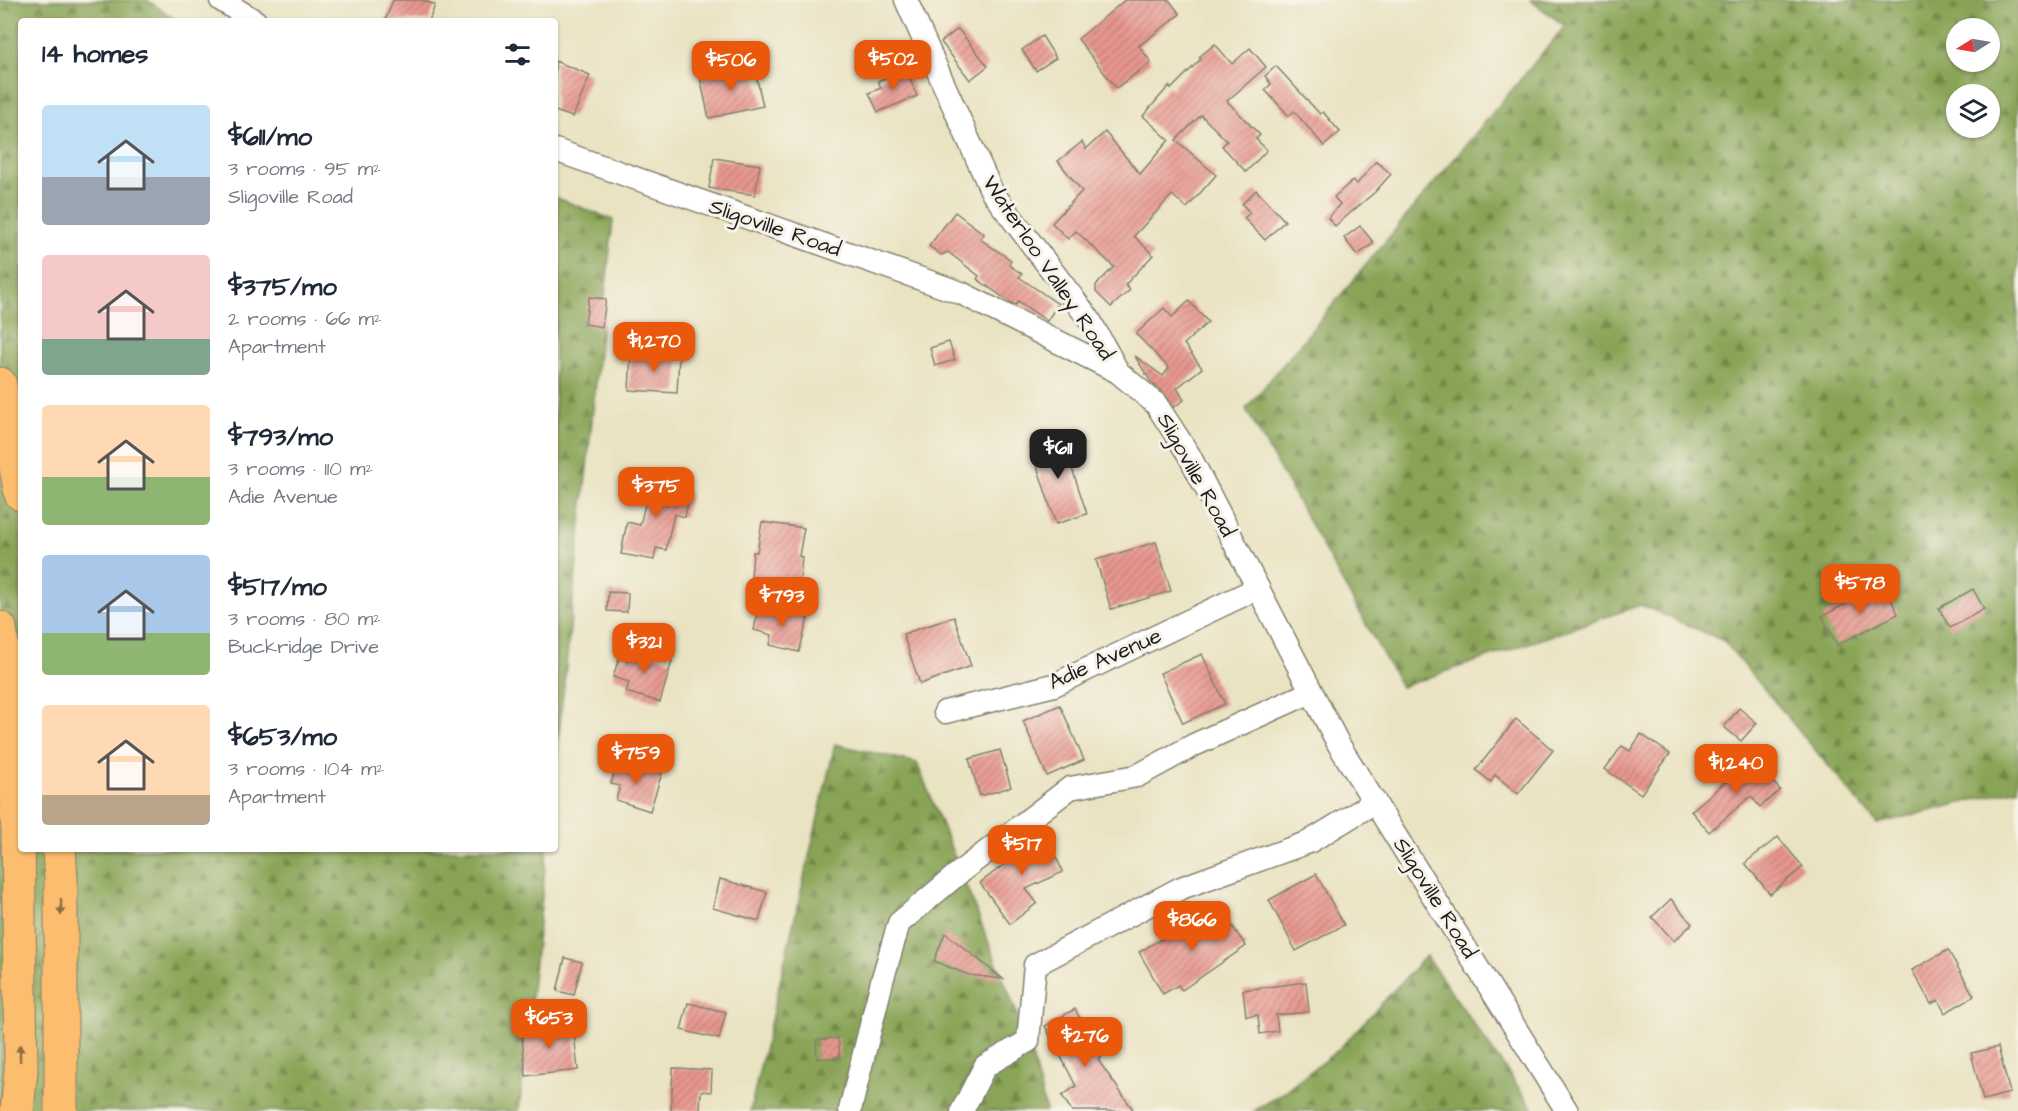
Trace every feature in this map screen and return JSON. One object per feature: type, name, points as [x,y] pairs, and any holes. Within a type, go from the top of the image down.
[{"type":"highway","points":[[0,384],[18,478]]},
{"type":"highway","points":[[0,628],[9,700],[18,831]]},
{"type":"highway","points":[[17,1111],[21,1070],[18,852]]},
{"type":"highway","points":[[59,852],[61,1111]]},
{"type":"street","points":[[221,0],[250,18]]},
{"type":"street","name":"Waterloo Valley Road","points":[[906,0],[992,192],[1089,319],[1118,372]]},
{"type":"street","name":"Sligoville Road","points":[[558,151],[961,293],[1118,372],[1156,404],[1189,455],[1339,745],[1568,1111]]},
{"type":"street","name":"Adie Avenue","points":[[945,712],[1054,685],[1258,588]]},
{"type":"street","points":[[850,1110],[899,923],[960,872],[1070,788],[1137,776],[1194,745],[1311,692]]},
{"type":"street","points":[[962,1111],[985,1066],[1028,1041],[1035,965],[1180,888],[1309,842],[1375,802]]},
{"type":"green space","points":[[0,0],[147,0],[174,18],[18,18],[18,852],[547,852],[519,1111],[0,1111]]},
{"type":"green space","points":[[1530,0],[2018,0],[2018,789],[1877,824],[1724,641],[1641,605],[1401,687],[1246,409],[1565,26]]},
{"type":"green space","points":[[558,198],[613,220],[558,742]]},
{"type":"green space","points":[[835,744],[917,763],[1028,1041],[1046,1111],[750,1111]]},
{"type":"green space","points":[[1426,956],[1535,1111],[1254,1111],[1283,1093],[1339,1049]]},
{"type":"building","points":[[393,0],[422,0],[435,5],[430,18],[386,18]]},
{"type":"building","points":[[1125,0],[1169,0],[1180,14],[1139,46],[1151,62],[1116,88],[1078,39]]},
{"type":"building","points":[[958,29],[988,66],[970,80],[941,42]]},
{"type":"building","points":[[1042,36],[1056,58],[1036,71],[1022,50]]},
{"type":"building","points":[[1215,44],[1232,64],[1250,48],[1266,67],[1227,101],[1260,135],[1256,139],[1267,150],[1246,172],[1222,146],[1227,141],[1201,115],[1176,140],[1216,175],[1187,208],[1172,195],[1134,236],[1153,255],[1125,285],[1130,290],[1111,307],[1096,292],[1096,285],[1114,267],[1076,231],[1068,239],[1052,223],[1082,191],[1058,161],[1082,142],[1086,149],[1105,132],[1140,174],[1169,140],[1143,116],[1169,86],[1171,89],[1201,59],[1199,57]]},
{"type":"building","points":[[558,62],[590,75],[573,117],[558,112]]},
{"type":"building","points":[[754,66],[763,106],[709,118],[700,77]]},
{"type":"building","points":[[1276,66],[1320,114],[1323,112],[1340,132],[1324,146],[1294,111],[1289,116],[1265,90],[1271,84],[1265,76]]},
{"type":"building","points":[[906,69],[917,96],[878,112],[869,93],[881,88],[878,81]]},
{"type":"building","points":[[714,158],[760,165],[755,195],[709,188]]},
{"type":"building","points":[[1376,161],[1391,174],[1375,192],[1335,226],[1328,218],[1340,204],[1334,197],[1353,180],[1357,184]]},
{"type":"building","points":[[1256,190],[1285,221],[1265,240],[1244,218],[1250,213],[1242,204]]},
{"type":"building","points":[[955,212],[984,234],[980,239],[1011,260],[1009,265],[1022,274],[1019,277],[1058,304],[1047,321],[1018,301],[1016,305],[1013,304],[977,279],[979,276],[948,252],[941,255],[929,246]]},
{"type":"building","points":[[1360,226],[1374,243],[1357,255],[1344,238]]},
{"type":"building","points":[[589,297],[606,299],[602,327],[585,324]]},
{"type":"building","points":[[1189,301],[1208,322],[1184,344],[1202,368],[1177,388],[1184,400],[1174,407],[1165,394],[1151,382],[1135,356],[1163,376],[1169,368],[1136,334],[1164,308],[1172,317]]},
{"type":"building","points":[[949,342],[955,360],[935,366],[930,348]]},
{"type":"building","points":[[631,353],[679,356],[677,393],[629,390]]},
{"type":"building","points":[[1061,435],[1087,514],[1056,524],[1030,445]]},
{"type":"building","points":[[658,469],[677,472],[675,489],[690,493],[685,517],[674,514],[666,550],[656,548],[654,560],[621,554],[627,522],[640,525],[650,484],[656,485]]},
{"type":"building","points":[[762,522],[804,528],[799,556],[802,557],[800,582],[751,577],[753,552],[757,552]]},
{"type":"building","points":[[1156,542],[1171,591],[1111,609],[1096,560]]},
{"type":"building","points":[[1884,585],[1898,614],[1837,645],[1822,616]]},
{"type":"building","points":[[1973,589],[1984,609],[1950,628],[1939,608]]},
{"type":"building","points":[[608,592],[628,593],[627,612],[607,611]]},
{"type":"building","points":[[759,606],[808,618],[799,652],[770,645],[772,635],[754,630]]},
{"type":"building","points":[[954,617],[971,666],[920,684],[903,634]]},
{"type":"building","points":[[631,648],[672,661],[660,702],[626,692],[629,682],[613,677],[619,658],[627,660]]},
{"type":"building","points":[[1202,654],[1225,704],[1183,723],[1160,673]]},
{"type":"building","points":[[1060,705],[1084,760],[1047,776],[1023,721]]},
{"type":"building","points":[[1739,708],[1757,723],[1741,741],[1724,727]]},
{"type":"building","points":[[1516,719],[1553,750],[1518,794],[1495,775],[1491,782],[1476,770]]},
{"type":"building","points":[[1641,734],[1670,754],[1641,794],[1605,769],[1622,746],[1630,751]]},
{"type":"building","points":[[1000,750],[1011,787],[980,796],[969,759]]},
{"type":"building","points":[[1754,758],[1780,790],[1760,807],[1751,796],[1709,832],[1691,811]]},
{"type":"building","points":[[618,760],[662,773],[650,811],[616,800],[620,786],[611,784]]},
{"type":"building","points":[[1042,827],[1063,872],[1026,889],[1037,903],[1010,924],[980,883],[1019,853],[1016,846]]},
{"type":"building","points":[[1778,837],[1803,867],[1770,894],[1745,863]]},
{"type":"building","points":[[1316,874],[1344,925],[1296,951],[1269,900]]},
{"type":"building","points":[[720,879],[767,892],[759,921],[713,908]]},
{"type":"building","points":[[1671,899],[1692,924],[1674,941],[1652,917]]},
{"type":"building","points":[[1219,907],[1246,946],[1182,990],[1178,985],[1163,994],[1139,952],[1170,934],[1173,938]]},
{"type":"building","points":[[945,933],[1003,979],[969,975],[934,961]]},
{"type":"building","points":[[1948,950],[1974,996],[1945,1013],[1938,1000],[1931,1004],[1912,970]]},
{"type":"building","points":[[565,958],[582,962],[574,995],[557,991]]},
{"type":"building","points":[[1306,982],[1309,1012],[1276,1015],[1278,1031],[1260,1034],[1258,1015],[1246,1016],[1243,990]]},
{"type":"building","points":[[688,1003],[726,1012],[719,1039],[681,1030]]},
{"type":"building","points":[[1075,1009],[1101,1058],[1098,1060],[1134,1111],[1072,1111],[1062,1096],[1076,1086],[1045,1026]]},
{"type":"building","points":[[573,1024],[578,1070],[526,1076],[521,1029]]},
{"type":"building","points":[[838,1038],[840,1057],[817,1059],[816,1040]]},
{"type":"building","points":[[1998,1047],[2010,1093],[1983,1100],[1971,1053]]},
{"type":"building","points":[[673,1068],[712,1070],[711,1092],[701,1091],[700,1111],[671,1111]]}]
